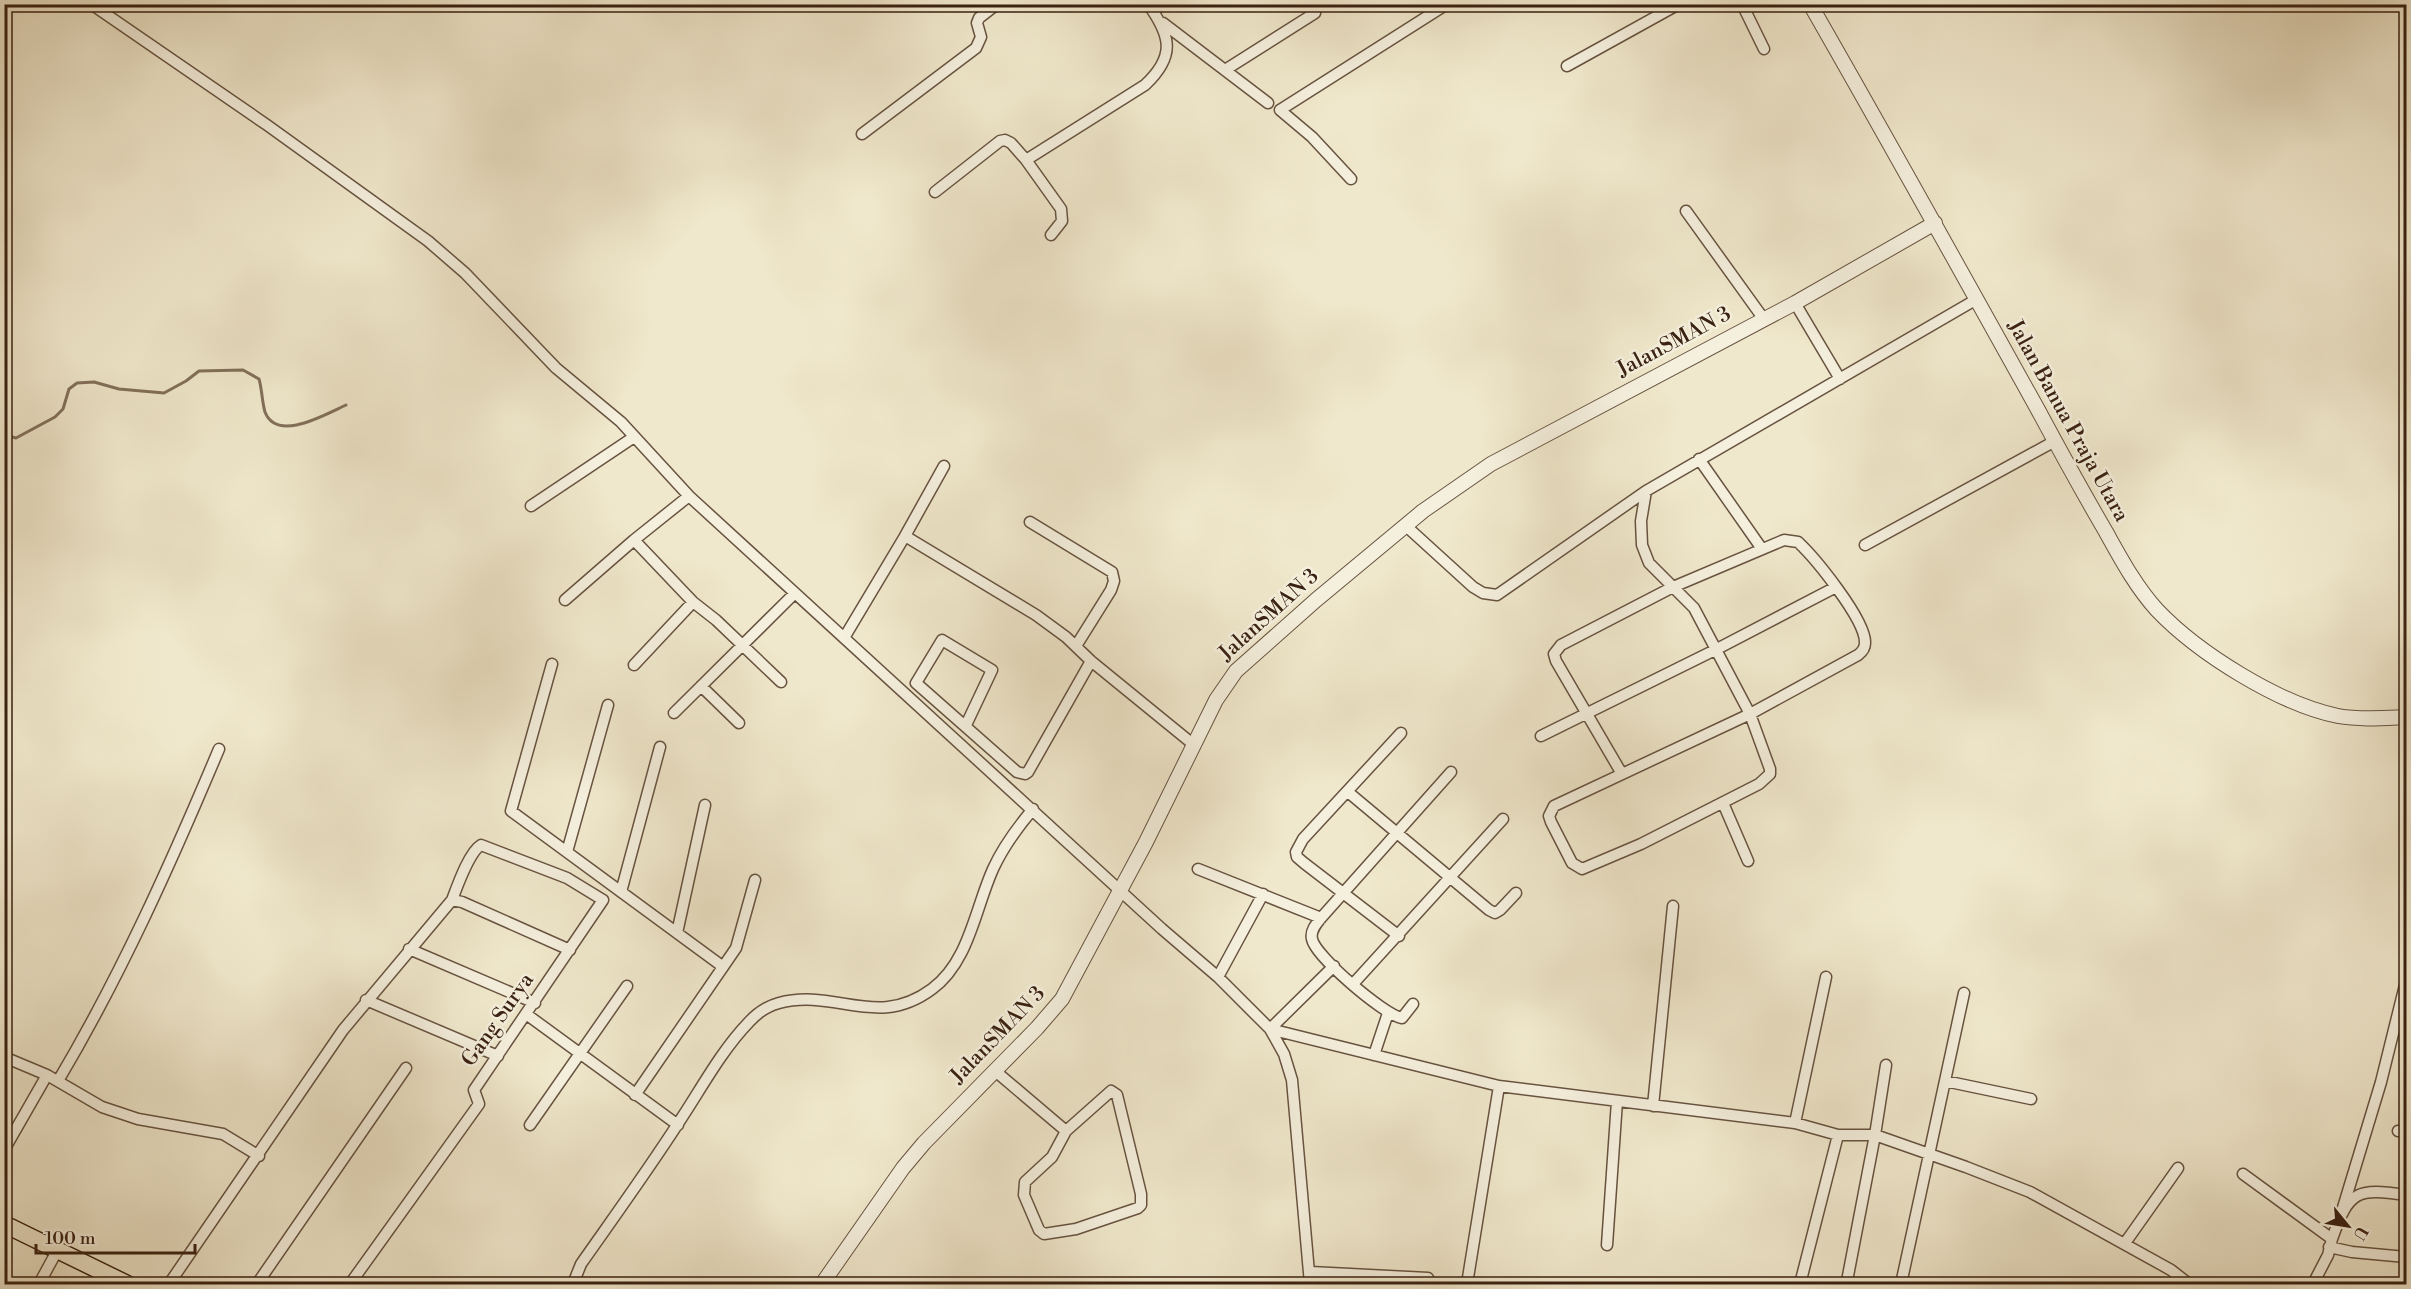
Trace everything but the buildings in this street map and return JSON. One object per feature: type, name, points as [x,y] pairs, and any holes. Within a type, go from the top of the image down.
[{"type":"main road","points":[[4,1224],[57,1251],[100,1279],[127,1284]]},
{"type":"street","points":[[91,4],[267,125],[428,241],[465,273],[556,368],[621,422],[689,496],[1120,888],[1162,929],[1218,977],[1270,1029],[1284,1054],[1292,1080],[1311,1272],[1310,1284]]},
{"type":"street","points":[[862,134],[976,48],[981,37],[977,23],[979,18],[997,4]]},
{"type":"street","points":[[1026,160],[1145,85],[1157,74],[1167,50],[1166,33],[1148,4]]},
{"type":"street","points":[[1351,179],[1312,138],[1280,110],[1447,4]]},
{"type":"street","points":[[1567,66],[1679,4]]},
{"type":"street","points":[[1742,4],[1764,48]]},
{"type":"street","name":"Jalan Banua Praja Utara","points":[[1810,4],[2134,581],[2156,609],[2178,631],[2259,685],[2313,709],[2338,716],[2406,717]]},
{"type":"street","points":[[1225,70],[1316,13]]},
{"type":"street","points":[[1160,21],[1268,103]]},
{"type":"street","points":[[935,192],[1000,141],[1005,140],[1011,143],[1026,160],[1061,209],[1062,221],[1051,235]]},
{"type":"street","points":[[1686,211],[1763,318]]},
{"type":"street","name":"JalanSMAN 3","points":[[822,1284],[903,1168],[1062,999],[1146,842],[1216,700],[1236,671],[1316,600],[1441,497],[1491,464],[1795,303],[1935,223]]},
{"type":"street","points":[[1406,526],[1473,587],[1482,593],[1497,595],[1646,491],[1977,299]]},
{"type":"street","points":[[1795,303],[1840,379]]},
{"type":"street","points":[[531,506],[634,437]]},
{"type":"street","points":[[1864,545],[2055,441]]},
{"type":"street","points":[[1699,459],[1762,549]]},
{"type":"street","points":[[844,638],[906,536],[944,466]]},
{"type":"street","points":[[1622,774],[1556,661],[1554,654],[1556,649],[1673,586],[1784,540],[1798,542],[1813,556],[1836,586],[1865,641],[1862,652],[1750,714],[1554,806],[1551,811],[1551,822],[1572,863],[1582,869],[1641,844],[1760,784],[1770,774],[1750,714],[1694,608],[1673,586],[1660,576],[1649,563],[1642,545],[1641,521],[1646,491]]},
{"type":"street","points":[[565,600],[689,496]]},
{"type":"street","points":[[1030,522],[1112,572],[1114,581],[1111,590],[1076,646]]},
{"type":"street","points":[[906,536],[1036,615],[1194,745]]},
{"type":"street","points":[[634,540],[693,602],[716,620],[781,682]]},
{"type":"street","points":[[1541,736],[1715,650],[1836,586]]},
{"type":"street","points":[[674,713],[795,593]]},
{"type":"street","points":[[634,664],[693,602]]},
{"type":"street","points":[[966,725],[992,670],[942,640],[916,682],[1017,772],[1024,774],[1028,772],[1091,661]]},
{"type":"street","points":[[552,664],[511,811],[722,966]]},
{"type":"street","points":[[701,686],[739,723]]},
{"type":"street","points":[[567,852],[608,705]]},
{"type":"street","points":[[1399,936],[1304,863],[1297,857],[1296,852],[1304,839],[1401,733]]},
{"type":"street","points":[[617,889],[660,747]]},
{"type":"street","points":[[58,1081],[91,1027],[128,952],[219,749]]},
{"type":"street","points":[[1413,1004],[1402,1018],[1388,1013],[1334,966],[1315,946],[1311,938],[1313,929],[1321,918],[1451,772]]},
{"type":"street","points":[[1348,792],[1495,913],[1516,893]]},
{"type":"street","points":[[1723,803],[1748,861]]},
{"type":"street","points":[[677,933],[705,806]]},
{"type":"street","points":[[573,1284],[581,1264],[740,1033],[759,1013],[775,1004],[812,998],[862,1008],[881,1009],[900,1006],[932,989],[948,973],[969,937],[993,868],[1012,835],[1033,809]]},
{"type":"street","points":[[1353,984],[1503,819]]},
{"type":"street","points":[[169,1284],[259,1156],[343,1030],[452,900],[477,847],[486,846],[567,878],[603,900]]},
{"type":"street","points":[[1198,869],[1321,918]]},
{"type":"street","points":[[635,1095],[736,948],[755,880]]},
{"type":"street","name":"Gang Surya","points":[[350,1284],[478,1104],[474,1090],[603,900],[617,889]]},
{"type":"street","points":[[1218,977],[1263,894]]},
{"type":"street","points":[[452,900],[462,902],[570,950]]},
{"type":"street","points":[[1653,1106],[1673,906]]},
{"type":"street","points":[[409,949],[535,1003]]},
{"type":"street","points":[[1270,1029],[1334,966]]},
{"type":"street","points":[[1795,1123],[1826,977]]},
{"type":"street","points":[[2313,1284],[2342,1211],[2381,1082],[2406,981]]},
{"type":"street","points":[[530,1125],[627,986]]},
{"type":"street","points":[[1901,1284],[1964,993]]},
{"type":"street","points":[[366,1000],[498,1056]]},
{"type":"street","points":[[1374,1054],[1388,1013]]},
{"type":"street","points":[[526,1014],[678,1125]]},
{"type":"street","points":[[1270,1029],[1499,1086],[1795,1123],[1838,1135],[1875,1135],[2030,1192],[2125,1243],[2189,1284]]},
{"type":"street","points":[[4,1057],[58,1081],[112,1110],[138,1119],[224,1134],[259,1156]]},
{"type":"street","points":[[1846,1281],[1875,1135],[1886,1065]]},
{"type":"street","points":[[257,1284],[406,1068]]},
{"type":"street","points":[[994,1070],[1066,1131]]},
{"type":"street","points":[[4,1150],[47,1076]]},
{"type":"street","points":[[1945,1081],[2031,1099]]},
{"type":"street","points":[[1467,1284],[1499,1086]]},
{"type":"street","points":[[1111,1091],[1115,1092],[1142,1201],[1138,1208],[1076,1229],[1044,1234],[1040,1230],[1023,1188],[1025,1182],[1052,1157],[1066,1131],[1106,1094],[1111,1091]]},
{"type":"street","points":[[1607,1245],[1617,1101]]},
{"type":"street","points":[[1800,1284],[1838,1135]]},
{"type":"street","points":[[2125,1243],[2178,1168]]},
{"type":"street","points":[[2243,1174],[2331,1243],[2352,1252],[2406,1257]]},
{"type":"street","points":[[2342,1211],[2358,1195],[2366,1191],[2406,1195]]},
{"type":"street","points":[[39,1284],[57,1251]]},
{"type":"street","points":[[1311,1272],[1428,1278]]},
{"type":"waterway","points":[[4,435],[16,438],[55,417],[63,409],[69,389],[77,383],[94,382],[119,389],[164,393],[199,371],[243,370],[259,379],[265,412],[271,421],[280,425],[302,424],[346,405]]}]
